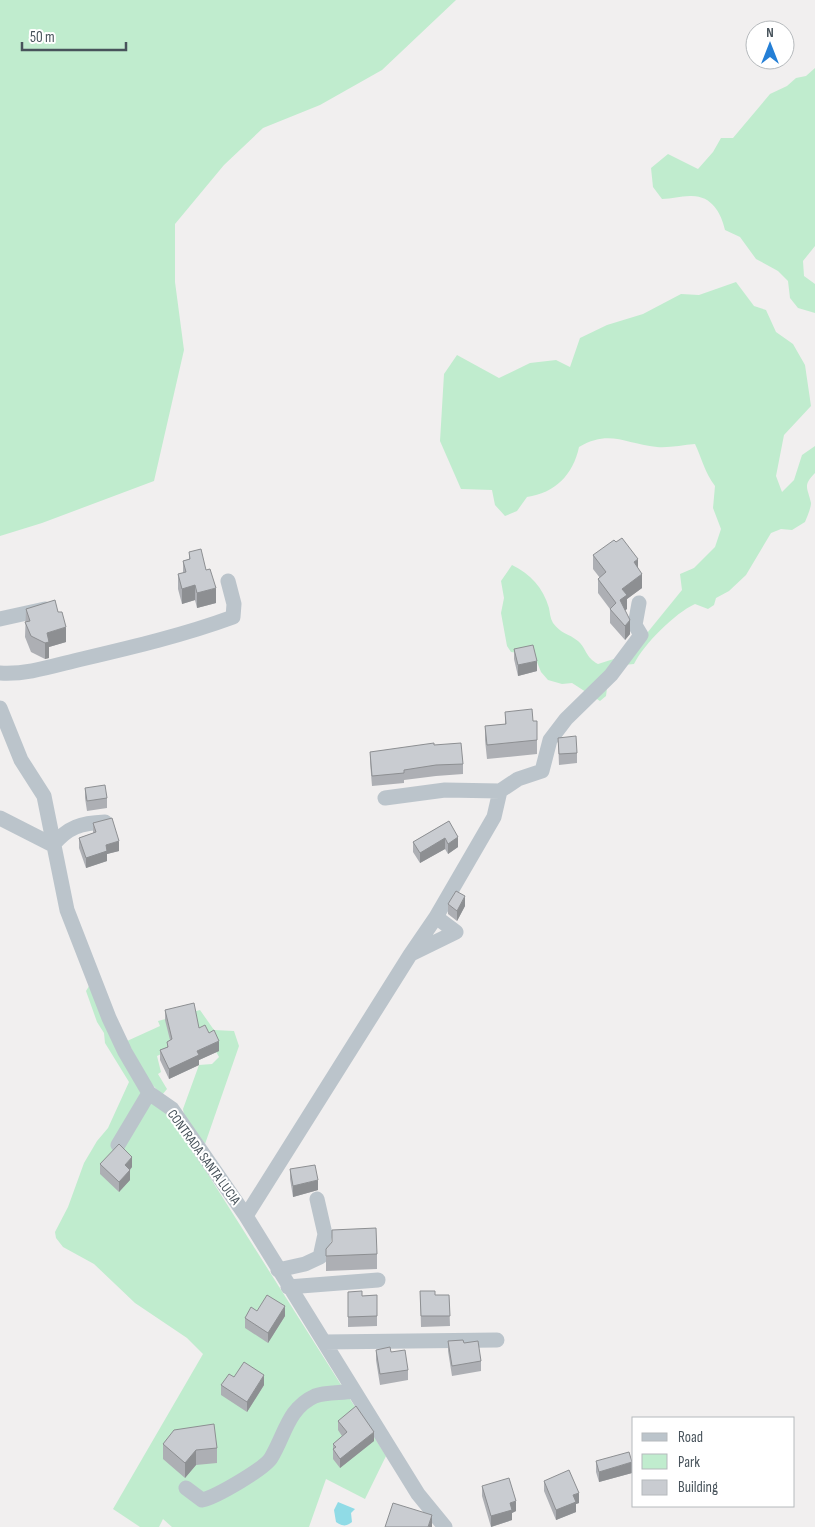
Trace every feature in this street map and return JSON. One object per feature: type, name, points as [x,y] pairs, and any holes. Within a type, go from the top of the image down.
[{"type":"street","points":[[0,673],[12,674],[38,670],[151,642],[233,617],[234,604],[228,581]]},
{"type":"street","points":[[385,798],[445,790],[500,791],[518,779],[542,771],[550,740],[566,719],[611,675],[641,636],[635,625],[639,603]]},
{"type":"street","points":[[0,619],[48,608]]},
{"type":"street","name":"CONTRADA SANTA LUCIA","points":[[0,708],[21,760],[44,796],[66,910],[108,1018],[125,1052],[149,1093],[172,1109],[246,1216],[288,1287],[418,1494],[445,1527]]},
{"type":"street","points":[[246,1216],[410,954],[436,917],[494,817],[500,791]]},
{"type":"street","points":[[0,818],[53,845],[64,832],[86,823],[104,822]]},
{"type":"street","points":[[410,954],[456,932],[436,917]]},
{"type":"street","points":[[118,1145],[149,1093]]},
{"type":"street","points":[[278,1270],[305,1264],[320,1257],[325,1234],[317,1199]]},
{"type":"street","points":[[288,1287],[378,1280]]},
{"type":"street","points":[[324,1342],[497,1340]]},
{"type":"street","points":[[186,1488],[202,1500],[213,1497],[265,1466],[291,1415],[301,1404],[316,1395],[353,1391]]},
{"type":"green space","points":[[0,0],[456,0],[382,70],[320,105],[263,128],[224,165],[175,224],[175,282],[184,350],[154,481],[42,523],[0,536]]},
{"type":"green space","points":[[815,68],[815,246],[803,261],[804,276],[815,284],[815,313],[798,308],[790,298],[788,281],[778,271],[756,259],[740,237],[725,230],[718,211],[704,198],[690,196],[662,199],[653,187],[651,168],[668,154],[698,169],[713,152],[721,138],[733,138],[770,94],[787,86],[796,78],[806,76]]},
{"type":"green space","points":[[736,282],[754,306],[766,310],[776,332],[793,344],[805,365],[811,406],[784,435],[776,476],[782,492],[794,480],[802,455],[815,446],[815,473],[807,484],[811,503],[810,510],[805,522],[792,530],[781,529],[771,533],[746,575],[729,591],[716,598],[714,605],[708,609],[695,604],[678,614],[652,639],[634,664],[623,665],[607,688],[606,696],[600,701],[572,683],[562,684],[548,680],[541,672],[537,662],[525,654],[511,652],[507,646],[501,613],[504,598],[501,581],[512,565],[519,569],[535,582],[543,594],[553,623],[578,641],[588,656],[598,664],[620,657],[643,638],[682,590],[680,574],[694,568],[715,547],[721,529],[713,508],[715,486],[706,471],[695,444],[662,447],[609,438],[590,442],[579,447],[572,466],[561,481],[546,491],[527,497],[517,511],[505,516],[495,505],[492,490],[461,489],[440,441],[444,374],[457,355],[499,378],[530,363],[556,360],[570,367],[580,338],[607,325],[643,314],[681,294],[699,295]]},
{"type":"green space","points":[[89,986],[386,1456],[365,1499],[326,1479],[309,1527],[172,1527],[163,1519],[159,1527],[140,1527],[113,1509],[203,1354],[187,1338],[135,1303],[94,1264],[63,1247],[56,1238],[55,1232],[68,1207],[84,1163],[97,1141],[108,1128],[129,1082],[105,1043],[104,1033],[97,1022],[86,991]]},
{"type":"green space","points":[[200,1010],[214,1030],[234,1031],[239,1046],[205,1144],[184,1115],[183,1109],[199,1065],[212,1064],[219,1057],[206,1033],[157,1056],[161,1072],[158,1074],[167,1089],[162,1095],[148,1080],[127,1041],[160,1026],[158,1021]]},
{"type":"water","points":[[338,1502],[355,1509],[351,1513],[352,1522],[348,1525],[336,1522],[334,1510]]},
{"type":"building","points":[[622,538],[638,559],[634,562],[642,574],[622,589],[627,595],[620,600],[630,620],[625,626],[610,609],[616,603],[598,579],[606,572],[593,555],[614,540],[616,542]]},
{"type":"building","points":[[201,549],[206,570],[210,569],[216,588],[197,593],[195,585],[182,589],[178,574],[186,572],[183,561],[190,559],[189,552]]},
{"type":"building","points":[[55,600],[58,612],[62,612],[66,627],[47,633],[49,642],[45,643],[31,636],[25,622],[30,621],[26,609]]},
{"type":"building","points":[[533,645],[537,661],[518,665],[514,649]]},
{"type":"building","points":[[532,709],[533,721],[537,721],[537,740],[487,745],[485,726],[506,724],[505,712]]},
{"type":"building","points":[[576,736],[577,753],[559,754],[558,738]]},
{"type":"building","points":[[434,743],[434,745],[461,743],[463,764],[436,765],[404,770],[404,773],[372,776],[370,752]]},
{"type":"building","points":[[105,785],[107,798],[87,801],[85,788]]},
{"type":"building","points":[[112,818],[119,841],[106,845],[107,851],[86,858],[79,838],[96,832],[93,823]]},
{"type":"building","points":[[449,821],[458,837],[448,844],[445,838],[420,853],[413,842]]},
{"type":"building","points":[[456,891],[465,896],[457,911],[448,904]]},
{"type":"building","points":[[194,1003],[199,1028],[205,1025],[209,1033],[214,1030],[219,1041],[197,1051],[199,1055],[169,1069],[160,1050],[168,1047],[167,1042],[172,1039],[165,1010]]},
{"type":"building","points":[[119,1144],[132,1157],[125,1165],[130,1170],[119,1182],[100,1164]]},
{"type":"building","points":[[315,1165],[318,1180],[293,1186],[290,1169]]},
{"type":"building","points":[[376,1228],[377,1254],[326,1256],[326,1249],[332,1242],[332,1230]]},
{"type":"building","points":[[362,1291],[362,1296],[377,1295],[377,1316],[348,1317],[348,1292]]},
{"type":"building","points":[[420,1291],[435,1291],[435,1295],[449,1295],[450,1316],[421,1316]]},
{"type":"building","points":[[267,1295],[285,1306],[268,1333],[245,1318],[251,1307],[257,1311]]},
{"type":"building","points":[[463,1340],[464,1343],[478,1341],[481,1361],[452,1366],[448,1341]]},
{"type":"building","points":[[390,1347],[391,1352],[405,1350],[408,1370],[380,1374],[376,1350]]},
{"type":"building","points":[[244,1362],[264,1375],[247,1402],[221,1385],[229,1374],[234,1377]]},
{"type":"building","points":[[356,1406],[374,1432],[340,1459],[333,1449],[336,1447],[333,1444],[347,1432],[338,1421]]},
{"type":"building","points":[[214,1424],[217,1448],[196,1450],[185,1463],[163,1444],[174,1430]]},
{"type":"building","points":[[629,1452],[632,1462],[599,1472],[596,1461]]},
{"type":"building","points":[[569,1470],[579,1493],[573,1495],[576,1502],[556,1510],[544,1481]]},
{"type":"building","points":[[509,1478],[516,1501],[510,1503],[512,1510],[491,1516],[482,1486]]},
{"type":"building","points":[[393,1503],[432,1515],[428,1527],[385,1527]]}]
